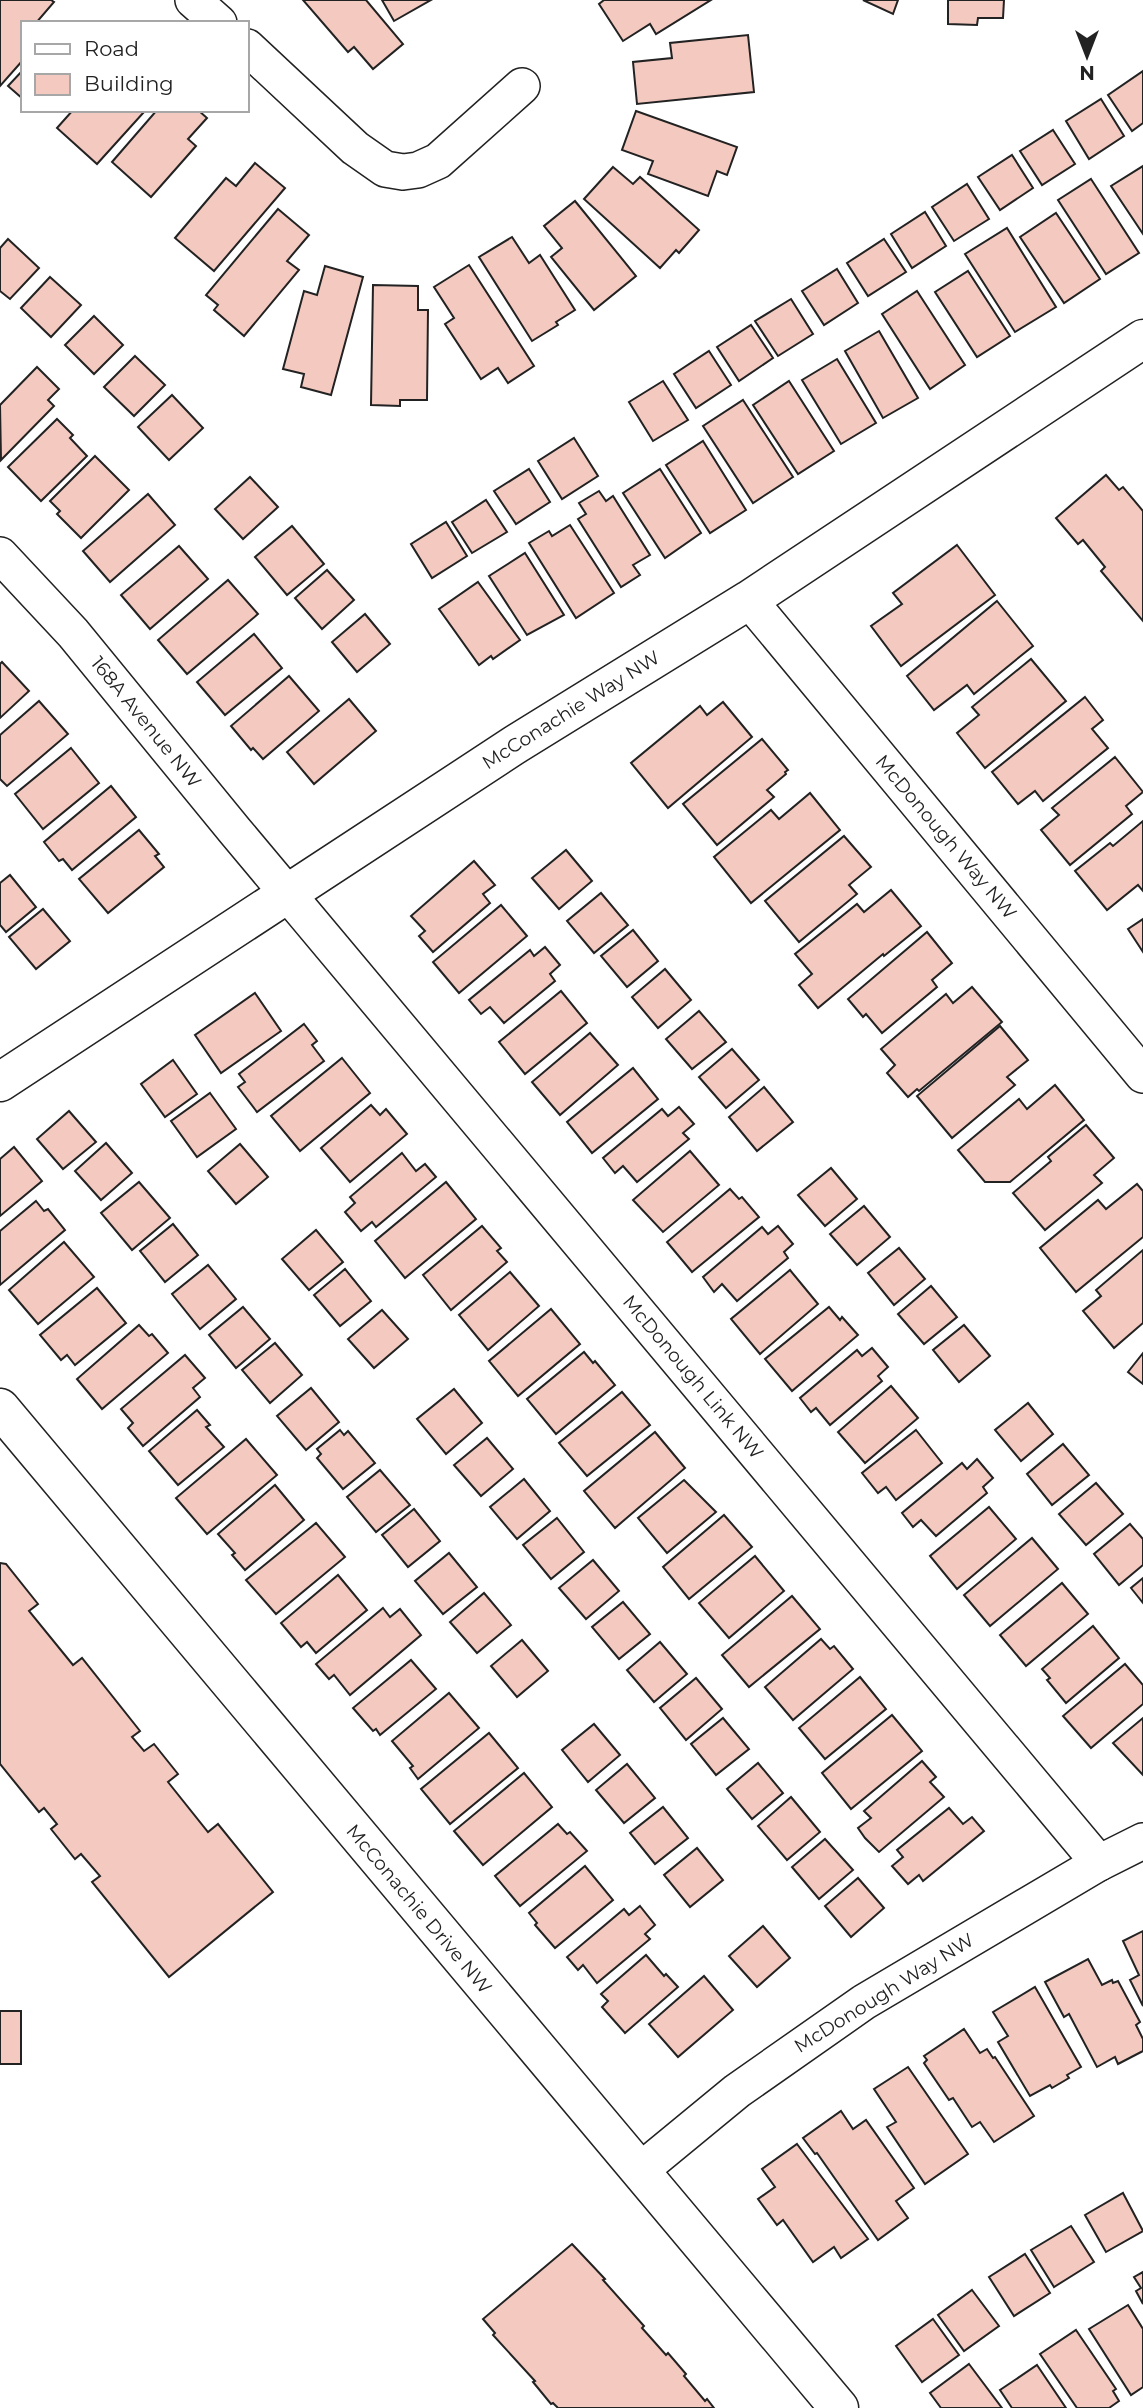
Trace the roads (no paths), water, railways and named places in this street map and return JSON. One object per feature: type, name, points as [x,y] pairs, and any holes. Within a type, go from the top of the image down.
[{"type":"street","points":[[194,0],[217,21]]},
{"type":"street","points":[[248,48],[355,148],[385,169],[403,172],[418,170],[438,161],[522,86]]},
{"type":"street","name":"McConachie Way NW","points":[[0,1082],[516,744],[749,600],[1143,339]]},
{"type":"street","name":"168A Avenue NW","points":[[0,555],[73,633],[288,892]]},
{"type":"street","name":"McDonough Way NW","points":[[749,600],[1143,1075]]},
{"type":"street","name":"McDonough Link NW","points":[[288,892],[1099,1863]]},
{"type":"street","name":"McConachie Drive NW","points":[[0,1408],[839,2408]]},
{"type":"street","name":"McDonough Way NW","points":[[641,2170],[737,2091],[864,2002],[1099,1863],[1143,1842]]}]
